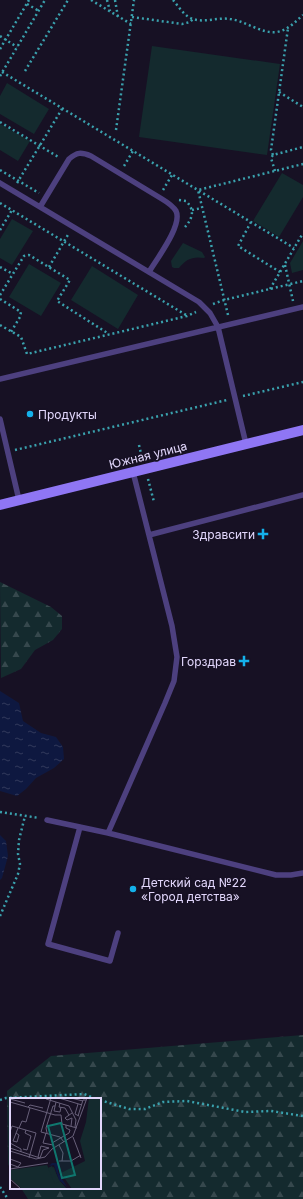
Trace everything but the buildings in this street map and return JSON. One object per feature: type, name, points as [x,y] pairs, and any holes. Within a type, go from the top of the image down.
[{"type":"street","name":"Южная улица","points":[[0,505],[303,430]]},
{"type":"lane","points":[[40,207],[68,162],[75,154],[82,152],[119,173],[170,204],[176,211],[178,218],[175,228],[149,272]]},
{"type":"lane","points":[[0,183],[199,302],[210,313],[218,327],[246,444]]},
{"type":"lane","points":[[0,379],[303,307]]},
{"type":"lane","points":[[0,419],[19,500]]},
{"type":"lane","points":[[108,833],[174,681],[177,658],[172,626],[133,472]]},
{"type":"lane","points":[[149,535],[303,495]]},
{"type":"lane","points":[[47,820],[108,833],[276,875],[290,876],[303,873]]},
{"type":"lane","points":[[80,827],[48,944],[110,961],[118,933]]},
{"type":"path","points":[[0,49],[29,0]]},
{"type":"path","points":[[46,0],[1,74],[294,248]]},
{"type":"path","points":[[25,71],[68,0]]},
{"type":"path","points":[[91,0],[131,24]]},
{"type":"path","points":[[107,0],[110,12]]},
{"type":"path","points":[[114,0],[118,16]]},
{"type":"path","points":[[116,130],[134,0]]},
{"type":"path","points":[[173,0],[186,15],[193,19],[204,21],[225,18],[232,19],[271,32],[279,32],[288,28],[303,15]]},
{"type":"path","points":[[27,4],[38,12]]},
{"type":"path","points":[[132,17],[182,24],[190,22],[193,19]]},
{"type":"path","points":[[275,171],[271,158],[273,155],[271,150],[288,28]]},
{"type":"path","points":[[0,36],[17,47]]},
{"type":"path","points":[[279,92],[303,107]]},
{"type":"path","points":[[13,191],[62,109]]},
{"type":"path","points":[[0,122],[68,162]]},
{"type":"path","points":[[273,155],[303,147]]},
{"type":"path","points":[[119,173],[133,151]]},
{"type":"path","points":[[198,190],[303,164]]},
{"type":"path","points":[[0,170],[46,198]]},
{"type":"path","points":[[159,197],[172,175]]},
{"type":"path","points":[[198,190],[230,324]]},
{"type":"path","points":[[0,203],[187,316],[27,354],[21,337],[0,325]]},
{"type":"path","points":[[192,210],[202,208]]},
{"type":"path","points":[[0,230],[12,210]]},
{"type":"path","points":[[251,222],[238,246],[280,272]]},
{"type":"path","points":[[48,267],[73,227]]},
{"type":"path","points":[[269,289],[303,233]]},
{"type":"path","points":[[0,295],[25,255],[29,255],[70,280],[57,301],[110,334]]},
{"type":"path","points":[[285,264],[295,309]]},
{"type":"path","points":[[0,267],[12,274]]},
{"type":"path","points":[[224,300],[303,281]]},
{"type":"path","points":[[0,299],[21,312],[20,317],[11,332]]},
{"type":"path","points":[[8,452],[303,382]]},
{"type":"path","points":[[0,812],[47,820]]},
{"type":"path","points":[[0,916],[18,874],[20,864],[18,854],[19,840],[25,816]]},
{"type":"path","points":[[0,1100],[6,1098],[84,1094],[94,1098]]},
{"type":"path","points":[[101,1100],[128,1109],[145,1109],[163,1102],[187,1101],[245,1112],[271,1111],[303,1116]]},
{"type":"path","points":[[0,1188],[8,1199]]},
{"type":"green space","points":[[152,46],[280,64],[267,155],[139,137]]},
{"type":"green space","points":[[7,83],[49,109],[34,134],[0,114],[0,96]]},
{"type":"green space","points":[[0,124],[30,141],[18,161],[0,150]]},
{"type":"green space","points":[[282,173],[303,185],[303,197],[279,237],[253,221]]},
{"type":"green space","points":[[12,219],[33,231],[12,265],[0,258],[0,239]]},
{"type":"green space","points":[[303,241],[303,270],[292,273],[290,263]]},
{"type":"green space","points":[[183,243],[202,252],[205,257],[190,259],[184,262],[179,268],[174,268],[172,267],[171,261]]},
{"type":"green space","points":[[29,264],[61,283],[41,316],[9,297]]},
{"type":"green space","points":[[92,266],[138,295],[118,329],[71,300]]},
{"type":"green space","points":[[0,582],[51,607],[62,616],[62,629],[53,640],[35,650],[21,669],[1,678]]},
{"type":"green space","points":[[303,1035],[303,1199],[28,1199],[22,1189],[101,1189],[101,1098],[10,1098],[10,1168],[8,1164],[7,1091],[51,1056]]},
{"type":"water","points":[[0,691],[19,703],[23,721],[41,733],[56,737],[63,747],[64,759],[54,768],[36,778],[17,796],[0,791]]},
{"type":"water","points":[[0,835],[6,841],[8,856],[2,878],[0,880]]},
{"type":"place","name":"Продукты","points":[[30,414]]},
{"type":"place","name":"Здравсити","points":[[263,534]]},
{"type":"place","name":"Горздрав","points":[[244,661]]},
{"type":"place","name":"Детский сад №22 «Город детства»","points":[[133,889]]}]
